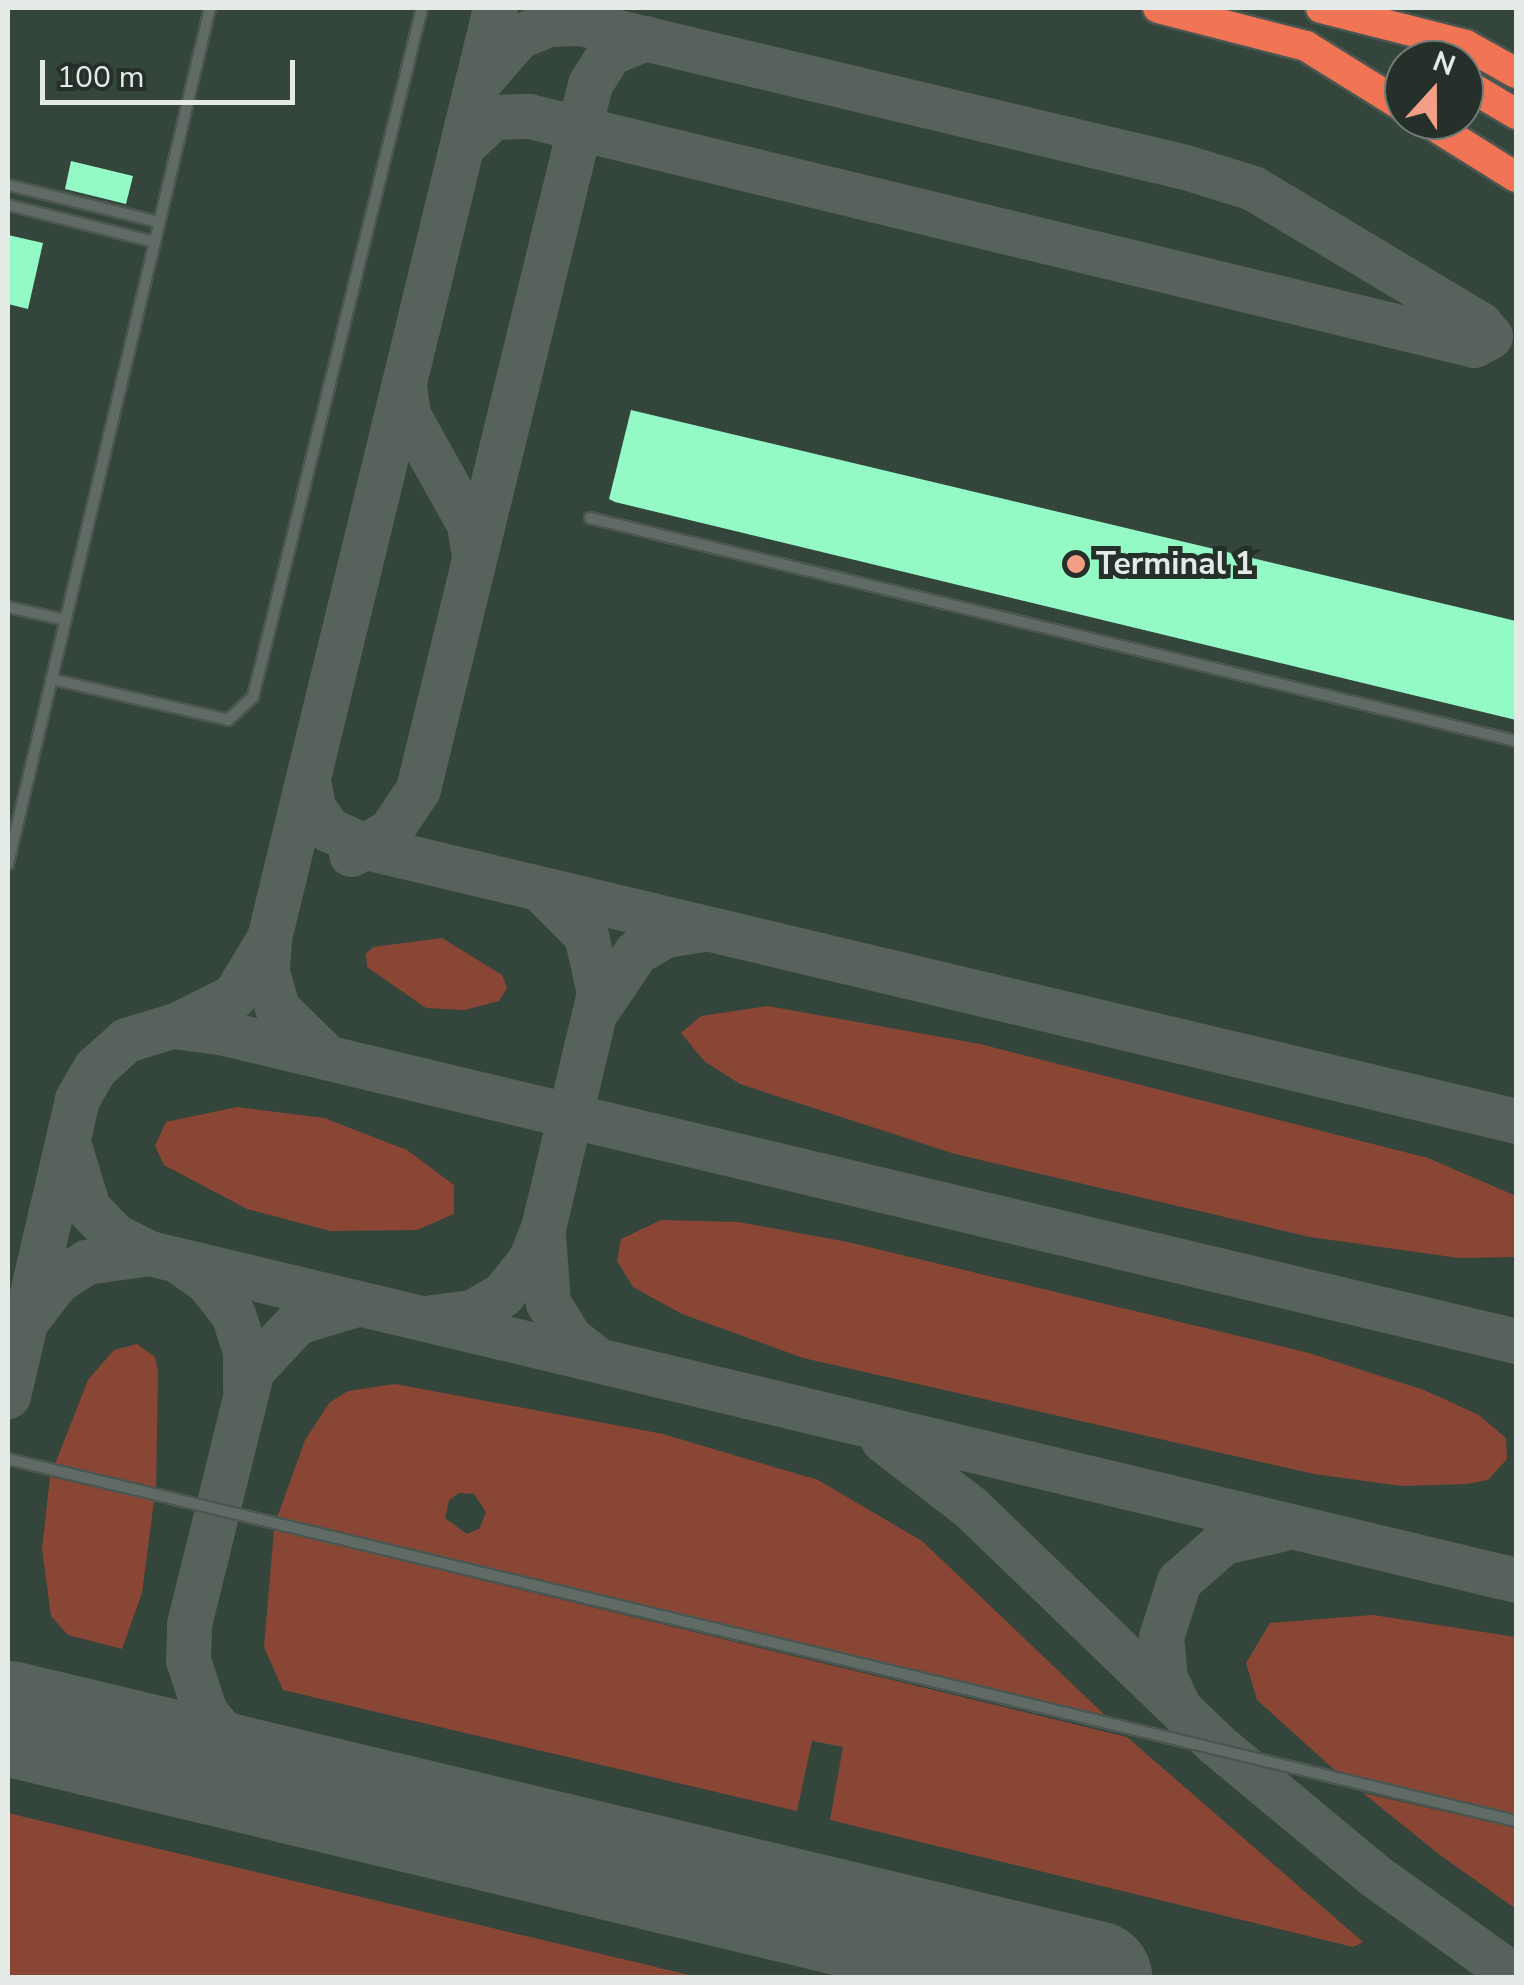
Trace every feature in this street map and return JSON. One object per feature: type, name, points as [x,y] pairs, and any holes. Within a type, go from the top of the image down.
[{"type":"highway","points":[[1158,8],[1288,39],[1384,94]]},
{"type":"highway","points":[[1321,8],[1466,44],[1516,73]]},
{"type":"highway","points":[[1418,30],[1424,40]]},
{"type":"highway","points":[[1484,95],[1516,114]]},
{"type":"highway","points":[[1457,140],[1516,177]]},
{"type":"lane","points":[[8,864],[210,8]]},
{"type":"lane","points":[[51,679],[228,720],[253,697],[422,8]]},
{"type":"lane","points":[[8,186],[160,222]]},
{"type":"lane","points":[[8,205],[154,242]]},
{"type":"lane","points":[[590,518],[1516,742]]},
{"type":"lane","points":[[8,606],[65,620]]},
{"type":"lane","points":[[8,1459],[1516,1822]]},
{"type":"shaded area","points":[[8,8],[1516,8],[1516,1977],[8,1978]]},
{"type":"shaded area","points":[[442,938],[502,975],[507,988],[499,1001],[464,1010],[426,1008],[367,967],[366,954],[373,947]]},
{"type":"shaded area","points":[[768,1006],[980,1044],[1428,1158],[1516,1196],[1516,1257],[1459,1258],[1310,1237],[955,1154],[740,1084],[704,1061],[681,1033],[701,1016]]},
{"type":"shaded area","points":[[237,1107],[324,1118],[407,1150],[454,1185],[454,1214],[417,1230],[330,1231],[247,1209],[164,1165],[155,1146],[166,1122]]},
{"type":"shaded area","points":[[661,1220],[738,1222],[848,1242],[1309,1353],[1424,1390],[1479,1415],[1506,1438],[1507,1459],[1488,1480],[1467,1484],[1401,1486],[1314,1474],[803,1358],[682,1314],[633,1287],[617,1261],[621,1239]]},
{"type":"shaded area","points":[[137,1344],[155,1357],[158,1371],[156,1490],[55,1464],[88,1380],[114,1350]]},
{"type":"shaded area","points":[[395,1384],[663,1434],[818,1480],[922,1541],[1108,1718],[277,1518],[305,1440],[330,1402],[348,1391]],"holes":[[[459,1493],[474,1494],[486,1512],[480,1528],[467,1534],[445,1518],[449,1500]]]},
{"type":"shaded area","points":[[50,1477],[154,1501],[142,1593],[122,1649],[68,1635],[51,1616],[42,1549]]},
{"type":"shaded area","points":[[274,1530],[1127,1737],[1363,1942],[1353,1947],[830,1820],[843,1747],[812,1741],[797,1811],[283,1690],[264,1647]]},
{"type":"shaded area","points":[[1373,1615],[1516,1637],[1516,1814],[1338,1773],[1257,1700],[1246,1663],[1270,1623]]},
{"type":"shaded area","points":[[1363,1793],[1516,1828],[1516,1909],[1440,1855]]},
{"type":"shaded area","points":[[8,1813],[698,1977],[8,1977]]},
{"type":"building","points":[[71,161],[133,176],[126,204],[65,189]]},
{"type":"building","points":[[8,235],[43,243],[28,309],[8,304]]},
{"type":"building","name":"Terminal 1","points":[[631,410],[1516,621],[1516,720],[615,502],[609,499]]},
{"type":"taxiway","points":[[174,1026],[234,996],[269,938],[495,8]]},
{"type":"taxiway","points":[[462,146],[493,117],[529,116],[1474,345],[1490,336],[1480,324],[1253,188],[1185,167],[580,23],[548,24],[518,37],[477,84]]},
{"type":"taxiway","points":[[351,854],[390,831],[418,789],[590,84],[609,53],[646,38]]},
{"type":"taxiway","points":[[404,386],[408,415],[469,524],[474,556]]},
{"type":"taxiway","points":[[308,781],[313,807],[328,829],[366,847],[1516,1121]]},
{"type":"taxiway","points":[[431,1317],[472,1312],[502,1295],[530,1260],[543,1228],[599,993],[586,935],[542,891]]},
{"type":"taxiway","points":[[597,1010],[636,952],[665,935],[702,929]]},
{"type":"taxiway","points":[[269,940],[267,972],[277,1008],[324,1054]]},
{"type":"taxiway","points":[[8,1396],[77,1099],[95,1068],[126,1040],[172,1026],[220,1032],[1516,1341]]},
{"type":"taxiway","points":[[68,1142],[88,1208],[114,1235],[149,1253],[1516,1580]]},
{"type":"taxiway","points":[[543,1235],[548,1303],[570,1338],[598,1360]]},
{"type":"taxiway","points":[[30,1316],[57,1281],[86,1262],[149,1253]]},
{"type":"taxiway","points":[[181,1263],[207,1281],[233,1314],[245,1351],[245,1387]]},
{"type":"taxiway","points":[[289,1786],[238,1752],[205,1712],[188,1660],[189,1624],[252,1370],[297,1322],[353,1305]]},
{"type":"taxiway","points":[[883,1440],[970,1507],[1215,1743],[1374,1875],[1516,1977]]},
{"type":"taxiway","points":[[1178,1705],[1165,1678],[1161,1637],[1179,1581],[1223,1542],[1281,1529]]},
{"type":"taxiway","points":[[8,1692],[33,1716],[66,1732]]},
{"type":"runway","points":[[8,1718],[1094,1978]]},
{"type":"place","name":"Terminal 1","points":[[1076,564]]}]
